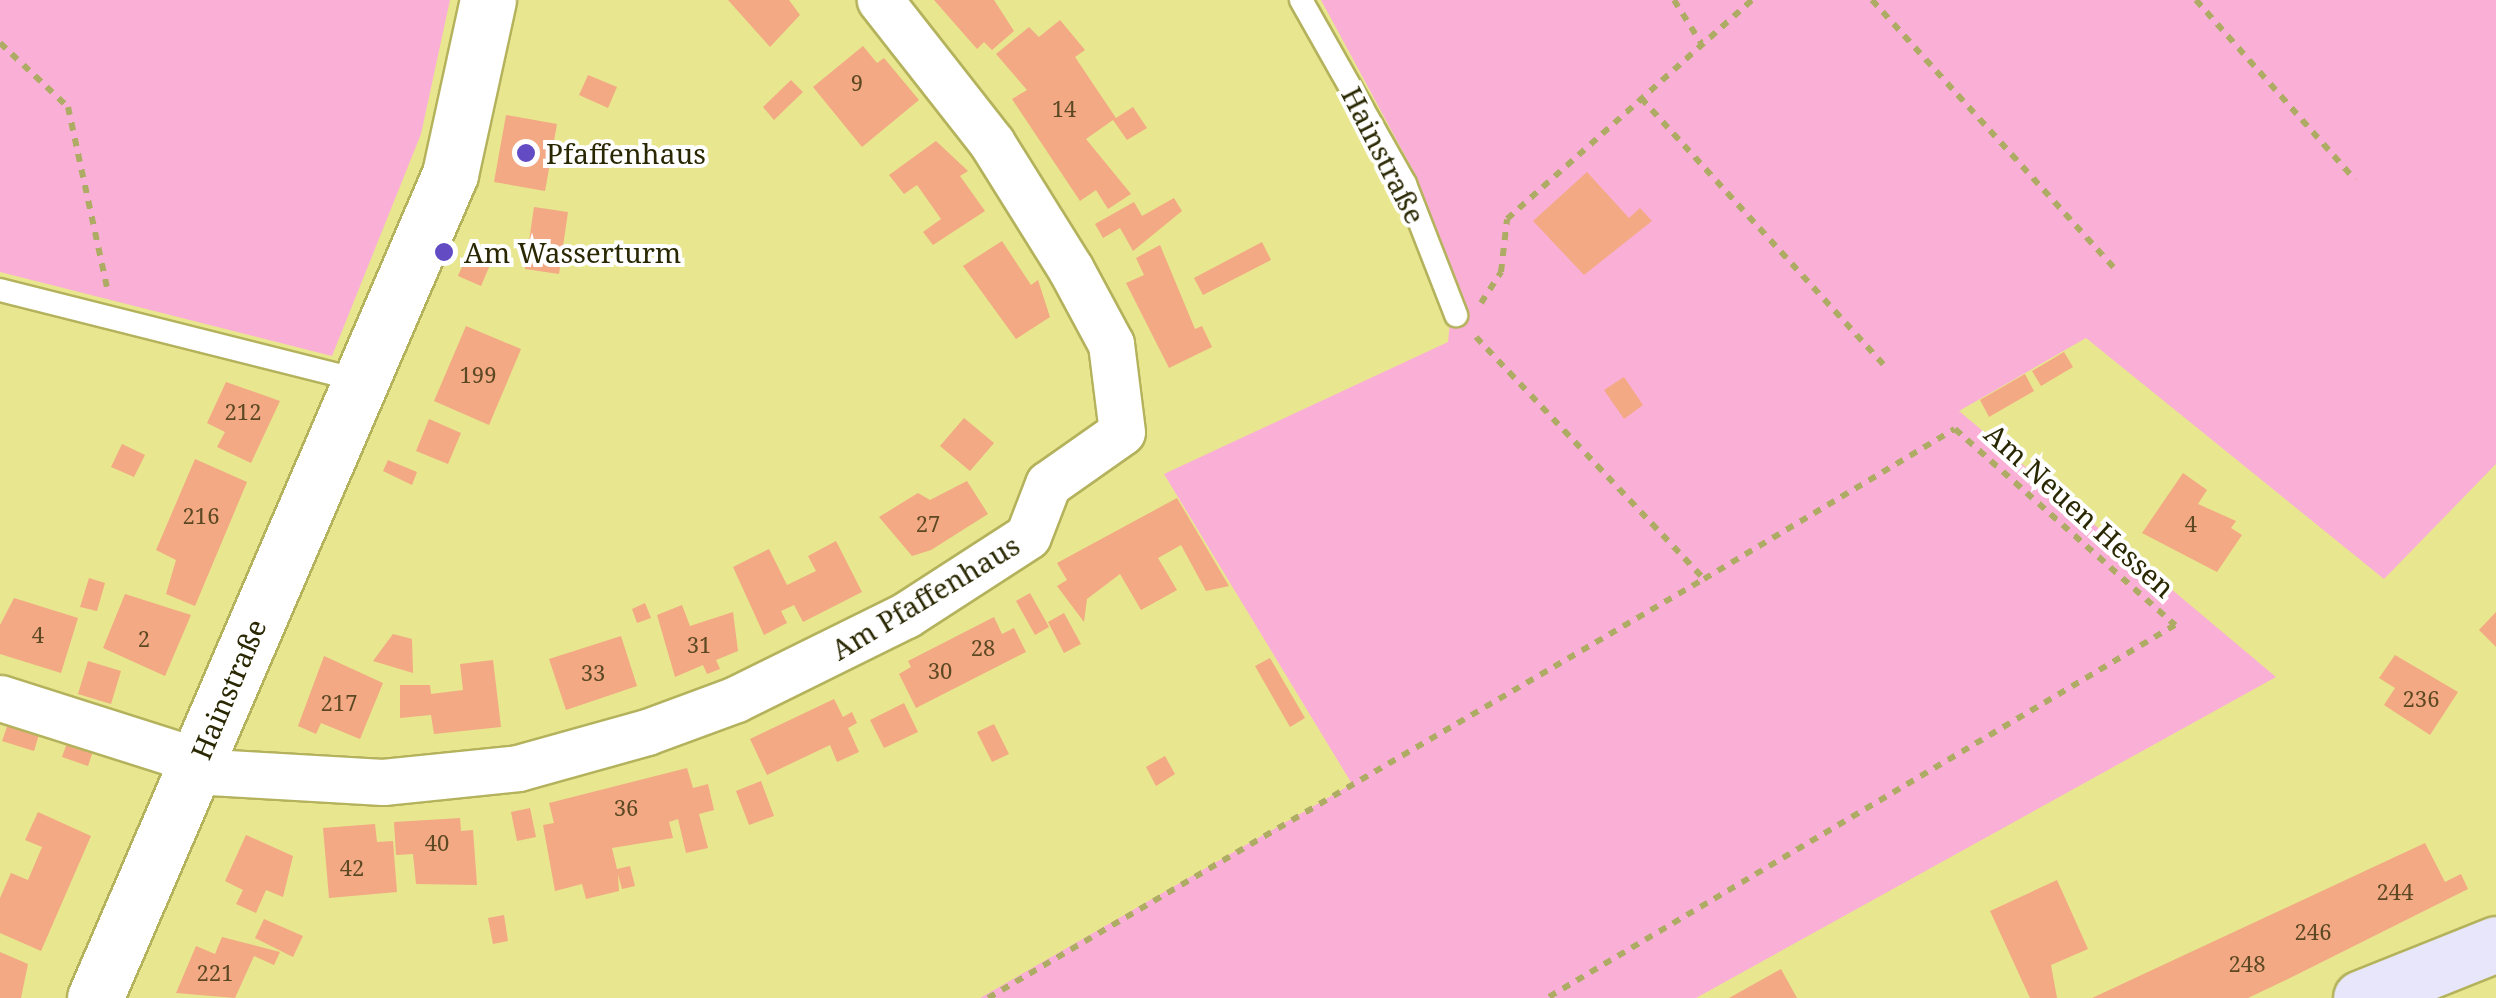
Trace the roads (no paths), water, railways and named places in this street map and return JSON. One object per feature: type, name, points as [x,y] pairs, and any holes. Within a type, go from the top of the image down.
[{"type":"main road","points":[[2361,998],[2496,944]]},
{"type":"street","name":"Hainstraße","points":[[95,998],[450,174],[488,0]]},
{"type":"street","name":"Am Pfaffenhaus","points":[[195,766],[383,782],[518,768],[647,732],[819,661],[921,605],[1028,536],[1048,484],[1122,432],[1111,344],[1070,268],[992,143],[880,0]]},
{"type":"street","points":[[0,698],[195,766]]},
{"type":"lane","name":"Hainstraße","points":[[1301,0],[1405,184],[1456,315]]},
{"type":"lane","points":[[0,290],[362,381]]},
{"type":"place","name":"Pfaffenhaus","points":[[526,153]]},
{"type":"place","name":"Am Wasserturm","points":[[444,252]]}]
